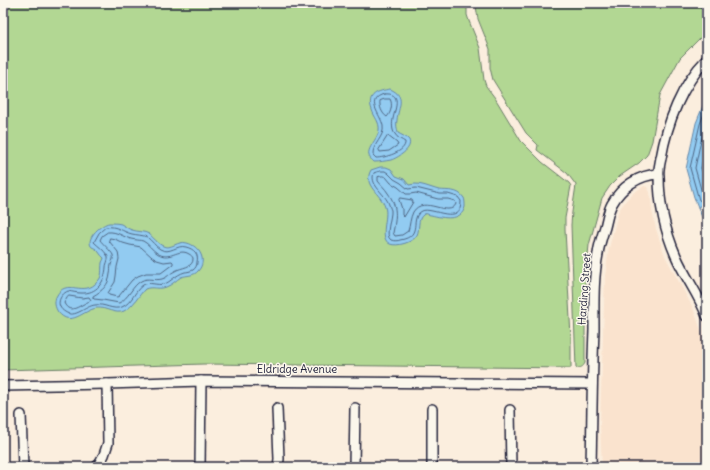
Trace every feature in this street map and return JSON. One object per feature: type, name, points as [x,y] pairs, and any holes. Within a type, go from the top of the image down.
[{"type":"street","points":[[707,59],[690,80],[672,116],[664,140],[658,174],[660,202],[666,228],[676,256],[702,303],[707,316]]},
{"type":"street","name":"Harding Street","points":[[592,467],[592,384],[595,280],[598,254],[609,212],[616,198],[624,189],[634,182],[645,176],[658,174]]},
{"type":"street","points":[[200,467],[201,381]]},
{"type":"street","name":"Eldridge Avenue","points":[[3,386],[201,381],[592,384]]},
{"type":"street","points":[[96,467],[104,455],[108,443],[107,384]]},
{"type":"street","points":[[277,408],[278,467]]},
{"type":"street","points":[[354,467],[355,408]]},
{"type":"street","points":[[432,409],[432,467]]},
{"type":"street","points":[[510,410],[511,467]]},
{"type":"street","points":[[21,415],[23,467]]},
{"type":"shaded area","points":[[644,186],[647,187],[650,192],[656,229],[665,256],[693,308],[707,347],[707,467],[602,467],[600,424],[605,276],[609,248],[619,210],[633,193]]},
{"type":"green space","points":[[3,3],[467,3],[467,15],[480,48],[486,86],[521,141],[542,162],[571,186],[565,218],[565,230],[571,337],[571,368],[204,364],[3,370]]},
{"type":"green space","points":[[476,3],[707,3],[707,31],[680,58],[660,95],[652,141],[647,155],[639,163],[620,176],[610,186],[602,198],[589,245],[585,285],[585,363],[581,367],[576,368],[571,225],[576,185],[567,173],[537,150],[538,145],[526,133],[493,80],[490,68],[490,49],[478,19]]},
{"type":"water","points":[[390,89],[400,98],[397,123],[398,133],[408,139],[410,143],[407,150],[397,157],[391,160],[374,162],[370,158],[369,150],[378,134],[379,127],[372,110],[371,100],[377,92]]},
{"type":"water","points":[[707,96],[707,202],[698,207],[707,223],[707,230],[694,197],[686,169],[696,123]]},
{"type":"water","points":[[380,167],[391,169],[396,176],[404,179],[409,185],[415,184],[459,193],[465,200],[463,212],[456,217],[451,218],[424,214],[420,219],[418,233],[415,238],[397,245],[390,244],[385,237],[384,232],[386,216],[385,207],[370,185],[369,181],[371,170]]},
{"type":"water","points":[[109,223],[121,224],[131,230],[147,233],[159,244],[166,247],[184,242],[187,243],[195,247],[201,254],[201,267],[194,274],[181,277],[166,287],[145,289],[133,304],[124,311],[114,312],[97,308],[77,317],[63,317],[58,312],[55,305],[56,297],[60,291],[70,287],[87,288],[93,286],[101,277],[104,258],[91,246],[90,242],[96,232]]},
{"type":"waterway","points":[[697,3],[707,11]]}]
